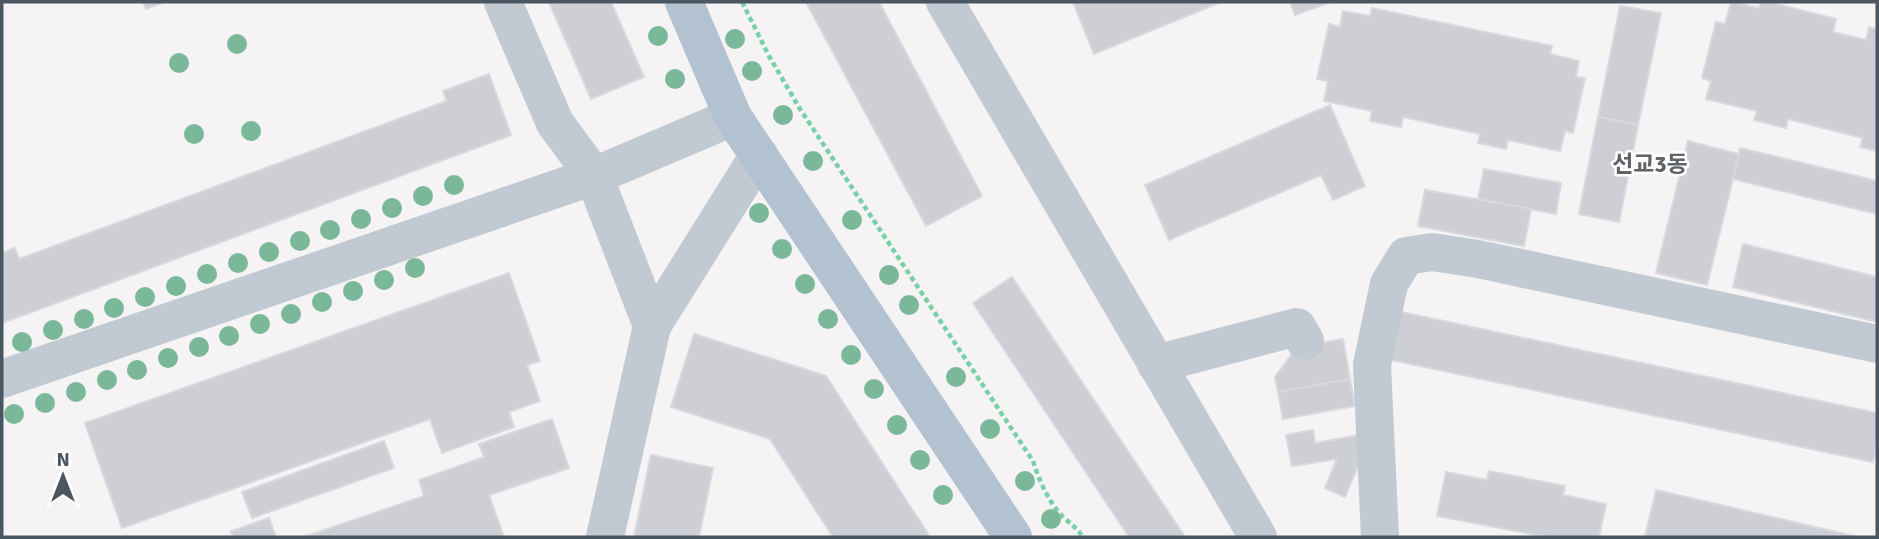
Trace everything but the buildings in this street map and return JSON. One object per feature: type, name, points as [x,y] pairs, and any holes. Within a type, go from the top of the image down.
[{"type":"main road","points":[[684,2],[733,117],[1013,537]]},
{"type":"street","points":[[503,2],[555,124],[594,176],[652,326]]},
{"type":"street","points":[[953,4],[1156,363],[1258,537]]},
{"type":"street","points":[[2,379],[594,176],[733,117]]},
{"type":"street","points":[[605,537],[652,326],[759,155]]},
{"type":"street","points":[[1380,537],[1372,365],[1389,284],[1406,256],[1432,252],[1478,259],[1877,344]]},
{"type":"street","points":[[1156,363],[1297,327],[1304,341]]},
{"type":"path","points":[[742,2],[800,109],[1033,461],[1039,480],[1062,516],[1077,528],[1083,537]]},
{"type":"district","name":"선교3동","points":[[1650,164]]}]
